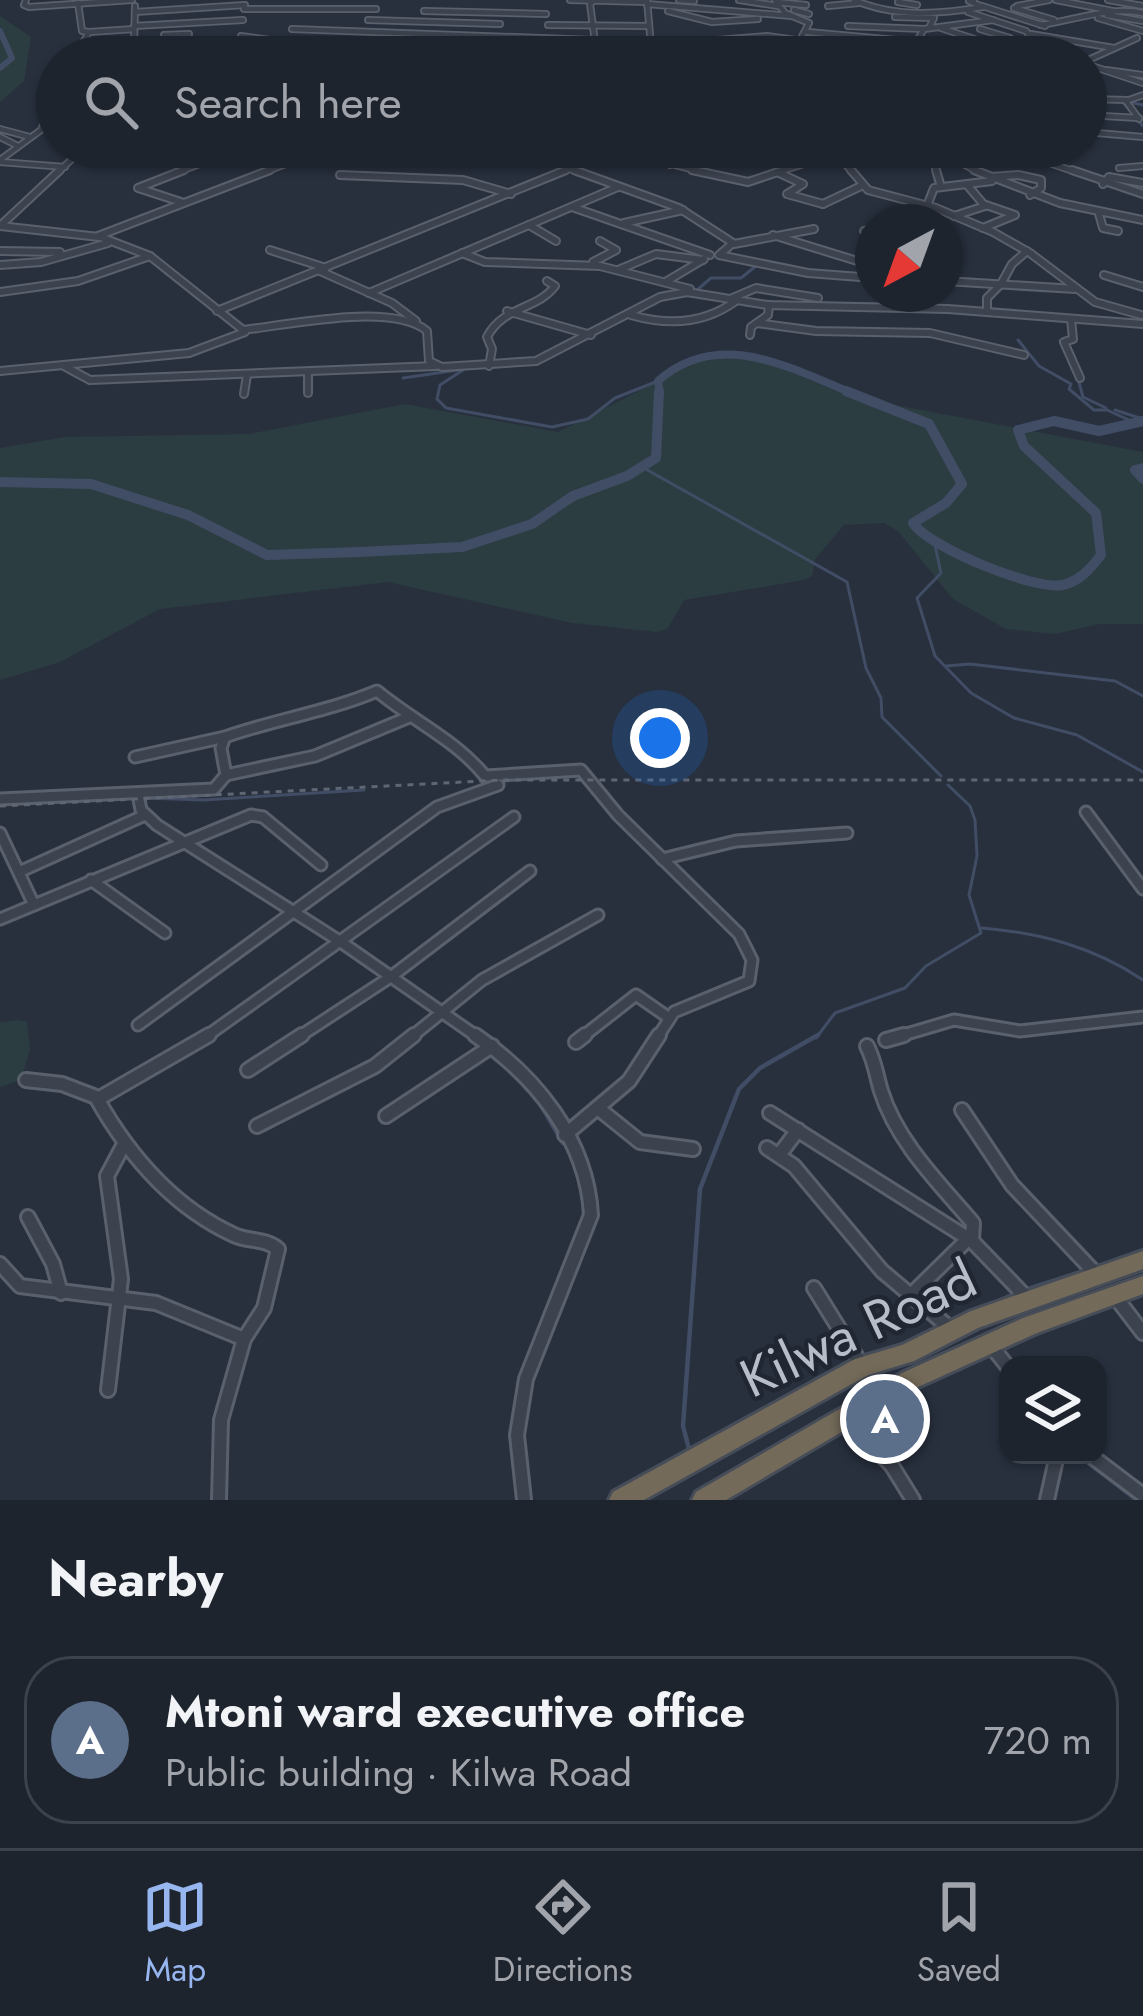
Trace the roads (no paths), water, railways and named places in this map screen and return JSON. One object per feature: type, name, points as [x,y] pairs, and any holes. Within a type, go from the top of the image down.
[{"type":"highway","name":"Kilwa Road","points":[[621,1500],[863,1366],[905,1354],[951,1329],[1143,1260]]},
{"type":"highway","name":"Kilwa Road","points":[[704,1500],[910,1380],[989,1343],[1143,1286]]},
{"type":"street","points":[[26,0],[28,7],[78,3],[161,10],[244,4],[376,9]]},
{"type":"street","points":[[188,0],[190,8]]},
{"type":"street","points":[[362,33],[382,0]]},
{"type":"street","points":[[292,29],[413,36],[428,0]]},
{"type":"street","points":[[547,0],[548,36]]},
{"type":"street","points":[[570,0],[769,16]]},
{"type":"street","points":[[679,0],[694,1]]},
{"type":"street","points":[[719,10],[736,0],[806,5]]},
{"type":"street","points":[[962,0],[1038,36]]},
{"type":"street","points":[[1113,11],[1053,0],[1012,7],[1050,19],[1142,11]]},
{"type":"street","points":[[1108,0],[1142,11]]},
{"type":"street","points":[[594,36],[590,4],[595,1]]},
{"type":"street","points":[[776,2],[809,22],[806,36]]},
{"type":"street","points":[[828,6],[856,2],[910,11],[982,6]]},
{"type":"street","points":[[898,2],[918,4],[910,11]]},
{"type":"street","points":[[78,3],[82,31],[89,32],[243,20]]},
{"type":"street","points":[[490,3],[490,13]]},
{"type":"street","points":[[647,3],[703,19],[740,21],[794,15]]},
{"type":"street","points":[[647,3],[650,36]]},
{"type":"street","points":[[240,36],[244,4]]},
{"type":"street","points":[[132,36],[134,5]]},
{"type":"street","points":[[1026,36],[1050,19],[1085,6]]},
{"type":"street","points":[[940,8],[948,10]]},
{"type":"street","points":[[291,36],[292,9]]},
{"type":"street","points":[[687,15],[700,9]]},
{"type":"street","points":[[424,10],[546,14]]},
{"type":"street","points":[[962,10],[1051,36]]},
{"type":"street","points":[[1105,14],[1132,19],[1142,11]]},
{"type":"street","points":[[459,36],[466,12]]},
{"type":"street","points":[[703,19],[730,12]]},
{"type":"street","points":[[500,36],[501,13]]},
{"type":"street","points":[[895,17],[934,18],[924,36]]},
{"type":"street","points":[[1096,17],[1141,37]]},
{"type":"street","points":[[368,20],[500,24]]},
{"type":"street","points":[[848,26],[877,23],[924,31],[993,20]]},
{"type":"street","points":[[740,21],[767,36]]},
{"type":"street","points":[[164,35],[189,34],[190,22]]},
{"type":"street","points":[[548,25],[649,26]]},
{"type":"street","points":[[941,28],[968,36]]},
{"type":"street","points":[[980,28],[1003,36]]},
{"type":"street","points":[[924,31],[931,36]]},
{"type":"street","points":[[87,36],[89,32]]},
{"type":"street","points":[[808,32],[862,36]]},
{"type":"street","points":[[1107,52],[1141,37]]},
{"type":"street","points":[[1107,47],[1114,48]]},
{"type":"street","points":[[1107,79],[1143,79]]},
{"type":"street","points":[[1107,83],[1114,99]]},
{"type":"street","points":[[1107,99],[1143,95]]},
{"type":"street","points":[[1127,100],[1141,120]]},
{"type":"street","points":[[1107,118],[1141,120]]},
{"type":"street","points":[[2,161],[36,133]]},
{"type":"street","points":[[0,134],[30,137]]},
{"type":"street","points":[[0,134],[16,145]]},
{"type":"street","points":[[1107,134],[1143,137]]},
{"type":"street","points":[[2,161],[36,164]]},
{"type":"street","points":[[1119,168],[1143,166]]},
{"type":"street","points":[[64,168],[0,226],[99,237],[150,256],[235,326],[251,331]]},
{"type":"street","points":[[181,202],[138,187],[192,168]]},
{"type":"street","points":[[99,237],[102,231],[273,168]]},
{"type":"street","points":[[218,311],[578,168]]},
{"type":"street","points":[[684,168],[748,182],[787,168]]},
{"type":"street","points":[[849,168],[870,192],[920,204]]},
{"type":"street","points":[[935,168],[940,187]]},
{"type":"street","points":[[969,168],[1063,206],[1143,220]]},
{"type":"street","points":[[1067,168],[1093,175],[1108,189],[1143,194]]},
{"type":"street","points":[[571,171],[683,210],[734,244]]},
{"type":"street","points":[[777,172],[803,185],[787,194],[821,205],[861,186]]},
{"type":"street","points":[[340,175],[463,180],[511,194]]},
{"type":"street","points":[[928,204],[931,190],[940,187],[1018,175],[1042,181],[1041,188],[1030,195]]},
{"type":"street","points":[[1101,184],[1109,177],[1143,183]]},
{"type":"street","points":[[369,293],[620,186]]},
{"type":"street","points":[[968,186],[986,205],[1015,215],[983,227]]},
{"type":"street","points":[[1063,206],[1074,195]]},
{"type":"street","points":[[1111,215],[1116,202]]},
{"type":"street","points":[[963,213],[986,205]]},
{"type":"street","points":[[572,207],[710,256]]},
{"type":"street","points":[[620,224],[683,210]]},
{"type":"street","points":[[1099,214],[1103,229],[1118,231]]},
{"type":"street","points":[[963,219],[1027,251],[1098,304],[1142,317]]},
{"type":"street","points":[[530,224],[556,241]]},
{"type":"street","points":[[34,228],[3,251],[1,265],[44,261],[113,242]]},
{"type":"street","points":[[668,281],[734,244],[814,229]]},
{"type":"street","points":[[773,236],[855,260]]},
{"type":"street","points":[[595,265],[592,262],[616,250],[600,241]]},
{"type":"street","points":[[270,250],[322,270],[416,321],[427,332],[428,358],[436,366]]},
{"type":"street","points":[[3,251],[65,253]]},
{"type":"street","points":[[987,311],[987,298],[1027,251]]},
{"type":"street","points":[[462,253],[488,262],[595,265],[695,292],[769,305],[855,307]]},
{"type":"street","points":[[618,270],[656,254],[710,256],[855,277]]},
{"type":"street","points":[[0,292],[56,285],[150,256]]},
{"type":"street","points":[[44,261],[56,285]]},
{"type":"street","points":[[1104,275],[1143,286]]},
{"type":"street","points":[[489,366],[493,349],[488,333],[495,319],[550,294],[554,285],[547,281]]},
{"type":"street","points":[[963,282],[1075,289]]},
{"type":"street","points":[[631,315],[664,322],[704,318],[720,314],[756,289],[818,298]]},
{"type":"street","points":[[64,365],[82,379],[308,374],[536,361],[664,296],[695,292]]},
{"type":"street","points":[[750,335],[765,319],[769,305]]},
{"type":"street","points":[[824,306],[830,331]]},
{"type":"street","points":[[963,310],[1071,319],[1142,317]]},
{"type":"street","points":[[507,311],[591,335]]},
{"type":"street","points":[[0,371],[197,351],[251,331],[357,317],[416,321]]},
{"type":"street","points":[[1071,319],[1073,339],[1064,343],[1064,349],[1080,378]]},
{"type":"street","points":[[757,323],[933,334],[1024,355]]},
{"type":"street","points":[[82,379],[87,364]]},
{"type":"street","points":[[308,374],[308,393]]},
{"type":"street","points":[[244,395],[247,375]]},
{"type":"street","points":[[135,757],[225,737],[280,718],[326,711],[374,691],[462,748],[485,776],[580,770],[662,860],[739,934],[753,970],[749,981],[694,1001],[669,1018],[636,1072],[565,1136]]},
{"type":"street","points":[[226,775],[315,756],[409,717]]},
{"type":"street","points":[[0,799],[206,791],[222,784],[226,775],[221,748],[225,737]]},
{"type":"street","points":[[138,1024],[441,804],[498,785]]},
{"type":"street","points":[[137,794],[146,815],[184,842],[492,1046],[529,1080],[565,1136],[589,1188],[590,1215],[526,1379],[518,1435],[524,1500]]},
{"type":"street","points":[[1087,812],[1143,890]]},
{"type":"street","points":[[0,919],[226,822],[259,814],[321,865]]},
{"type":"street","points":[[19,872],[146,815]]},
{"type":"street","points":[[98,1100],[156,1070],[514,817]]},
{"type":"street","points":[[662,860],[736,841],[848,832]]},
{"type":"street","points":[[0,833],[34,905]]},
{"type":"street","points":[[248,1070],[392,976],[530,871]]},
{"type":"street","points":[[91,880],[164,933]]},
{"type":"street","points":[[257,1126],[375,1066],[482,980],[598,915]]},
{"type":"street","points":[[576,1042],[636,995],[669,1018]]},
{"type":"street","points":[[886,1040],[954,1021],[1020,1031],[1143,1017]]},
{"type":"street","points":[[386,1116],[492,1046]]},
{"type":"street","points":[[867,1046],[887,1106],[928,1174],[974,1223],[970,1240],[911,1295]]},
{"type":"street","points":[[26,1080],[62,1084],[98,1100],[123,1146],[203,1218],[242,1239],[270,1242],[278,1249],[265,1308],[244,1339],[221,1420],[219,1500]]},
{"type":"street","points":[[599,1109],[629,1140],[651,1148],[693,1149]]},
{"type":"street","points":[[962,1111],[1012,1185],[1097,1275]]},
{"type":"street","points":[[770,1113],[970,1240],[1005,1270],[1028,1300]]},
{"type":"street","points":[[798,1130],[773,1151],[806,1180],[872,1261],[951,1329]]},
{"type":"street","points":[[108,1390],[121,1301],[119,1246],[107,1176],[123,1146]]},
{"type":"street","points":[[28,1217],[58,1275],[61,1293]]},
{"type":"street","points":[[0,1264],[20,1286],[156,1303],[244,1339]]},
{"type":"street","points":[[814,1288],[863,1366]]},
{"type":"street","points":[[1114,1295],[1143,1334]]},
{"type":"street","points":[[989,1343],[999,1356]]},
{"type":"street","points":[[848,1419],[892,1466],[913,1500]]},
{"type":"street","points":[[1047,1500],[1055,1464]]},
{"type":"street","points":[[1102,1464],[1143,1496]]},
{"type":"waterway","points":[[0,31],[12,58],[0,68]]},
{"type":"waterway","points":[[1122,101],[1143,126]]},
{"type":"waterway","points":[[1129,102],[1143,105]]},
{"type":"waterway","points":[[697,290],[711,278],[741,278],[756,266]]},
{"type":"waterway","points":[[963,307],[1008,311]]},
{"type":"waterway","points":[[544,360],[644,309]]},
{"type":"waterway","points":[[1018,340],[1039,366],[1071,384],[1069,389],[1094,410],[1107,410],[1131,421]]},
{"type":"waterway","points":[[1060,341],[1070,360]]},
{"type":"waterway","points":[[660,394],[658,381],[681,365],[730,355],[780,364],[854,394]]},
{"type":"waterway","points":[[491,367],[523,365]]},
{"type":"waterway","points":[[403,378],[458,370]]},
{"type":"waterway","points":[[463,370],[440,385],[437,399],[446,408],[552,427],[588,419],[615,398],[658,381]]},
{"type":"waterway","points":[[1078,379],[1083,397],[1106,408]]},
{"type":"waterway","points":[[0,482],[91,484],[188,515],[267,555],[462,547],[532,524],[573,496],[627,476],[656,458],[659,391]]},
{"type":"waterway","points":[[846,391],[929,424],[962,484],[946,503],[913,523],[923,533],[983,565],[1049,585],[1075,580],[1101,555],[1096,513],[1024,446],[1018,430],[1054,421],[1099,431],[1143,421]]},
{"type":"waterway","points":[[1115,410],[1143,419]]},
{"type":"waterway","points":[[642,467],[847,582],[866,668],[881,698],[882,717],[941,776]]},
{"type":"waterway","points":[[1143,468],[1135,470],[1143,479]]},
{"type":"waterway","points":[[935,545],[941,573],[917,598],[935,656],[971,693],[1014,718],[1077,735],[1143,772]]},
{"type":"waterway","points":[[946,666],[970,664],[1115,681],[1143,696]]},
{"type":"waterway","points":[[816,1038],[835,1013],[905,988],[926,966],[981,933],[969,895],[977,856],[975,820],[970,806],[948,785]]},
{"type":"waterway","points":[[145,798],[203,800],[364,790]]},
{"type":"waterway","points":[[0,804],[60,801]]},
{"type":"waterway","points":[[220,860],[292,905]]},
{"type":"waterway","points":[[311,918],[339,935]]},
{"type":"waterway","points":[[297,920],[315,930]]},
{"type":"waterway","points":[[982,928],[1066,943],[1143,980]]},
{"type":"waterway","points":[[349,942],[391,970]]},
{"type":"waterway","points":[[342,948],[375,971]]},
{"type":"waterway","points":[[398,975],[442,1006]]},
{"type":"waterway","points":[[448,1010],[480,1032]]},
{"type":"waterway","points":[[690,1453],[683,1426],[700,1189],[739,1089],[760,1068],[818,1035]]},
{"type":"waterway","points":[[541,1105],[563,1143]]},
{"type":"waterway","points":[[1096,1267],[1143,1250]]},
{"type":"waterway","points":[[1028,1289],[1087,1270]]},
{"type":"waterway","points":[[989,1305],[1019,1292]]},
{"type":"waterway","points":[[1090,1464],[1137,1500]]},
{"type":"railway","points":[[0,806],[502,780],[1143,780]]},
{"type":"place","name":"Mtoni ward executive office","points":[[885,1419]]}]
